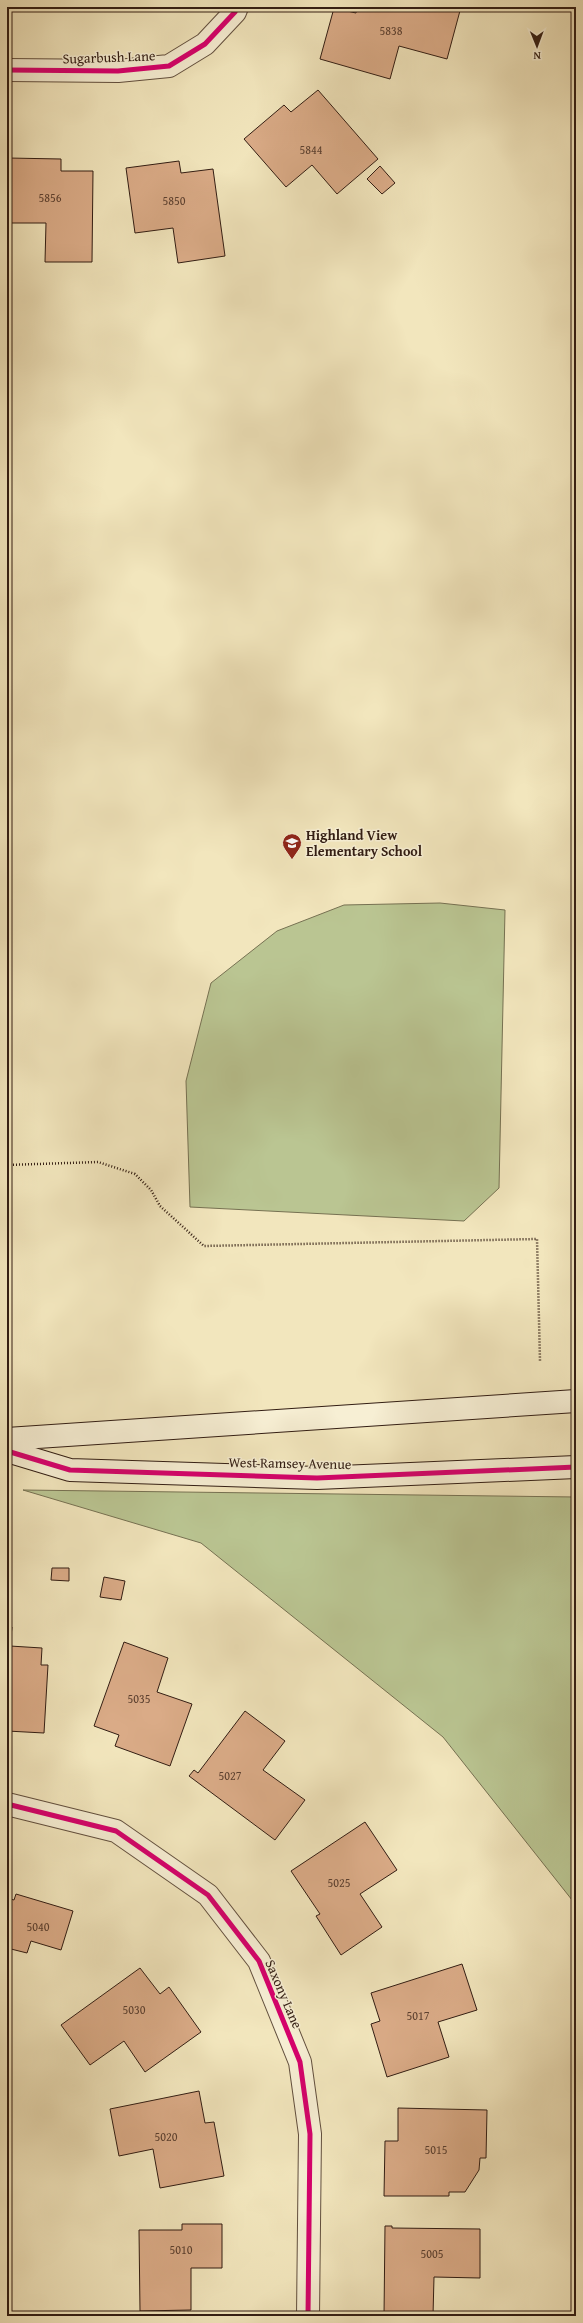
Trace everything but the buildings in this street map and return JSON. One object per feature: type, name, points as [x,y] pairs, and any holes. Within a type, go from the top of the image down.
[{"type":"street","name":"Sugarbush Lane","points":[[7,70],[118,71],[169,66],[206,44],[235,12],[237,7]]},
{"type":"street","points":[[7,1439],[576,1401]]},
{"type":"street","name":"West Ramsey Avenue","points":[[7,1451],[70,1470],[309,1478],[576,1467]]},
{"type":"street","name":"Saxony Lane","points":[[7,1804],[116,1831],[208,1895],[259,1962],[300,2062],[310,2134],[308,2316]]},
{"type":"path","points":[[7,1165],[98,1162],[135,1174],[151,1190],[160,1206],[204,1246],[537,1239],[540,1361]]},
{"type":"green space","points":[[440,903],[505,910],[499,1188],[464,1221],[190,1207],[186,1081],[211,983],[277,931],[344,905]]},
{"type":"green space","points":[[23,1490],[576,1497],[576,1905],[443,1737],[201,1543]]},
{"type":"cycle path","points":[[7,70],[118,71],[169,66],[205,44],[235,12],[237,7]]},
{"type":"cycle path","points":[[7,1451],[70,1470],[317,1478],[576,1467]]},
{"type":"cycle path","points":[[7,1804],[116,1831],[208,1895],[259,1961],[300,2062],[310,2134],[308,2316]]},
{"type":"place","name":"Highland View Elementary School","points":[[292,860]]}]
